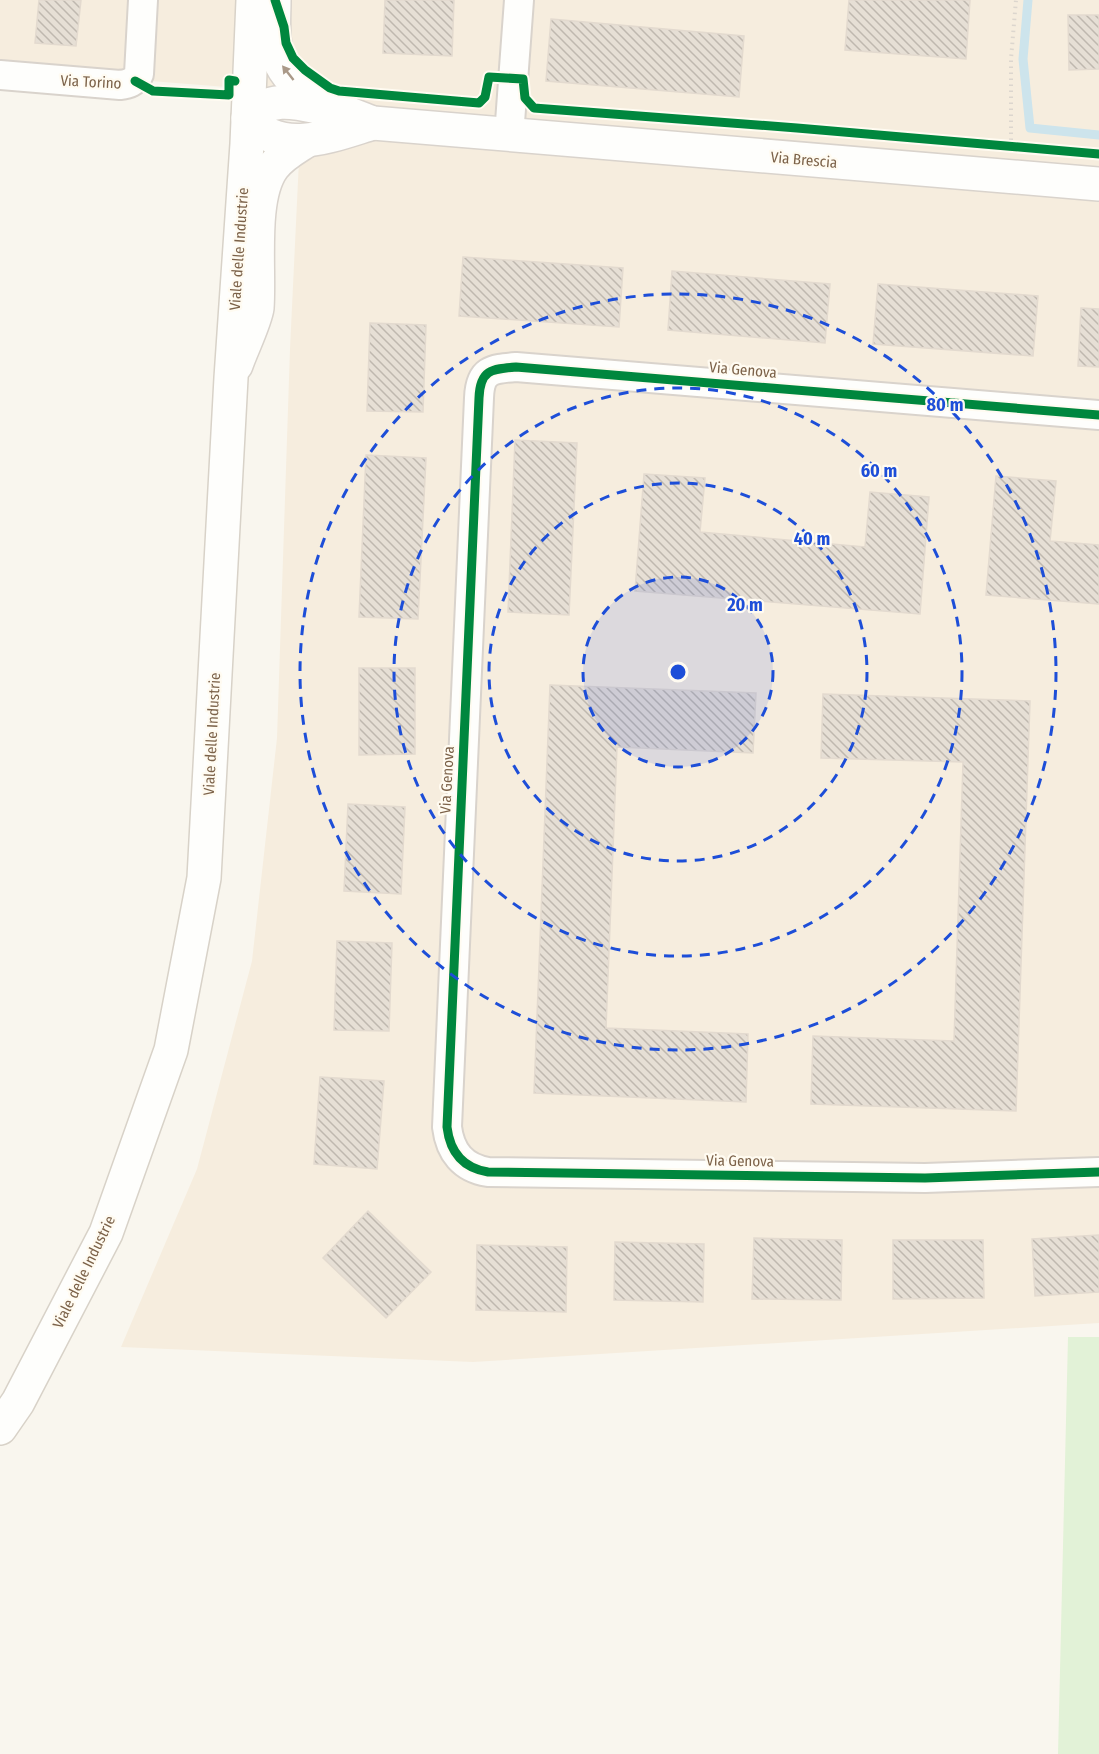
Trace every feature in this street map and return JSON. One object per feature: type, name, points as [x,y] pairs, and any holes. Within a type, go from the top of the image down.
[{"type":"main road","name":"Viale delle Industrie","points":[[0,1428],[18,1402],[106,1233],[171,1050],[204,878],[253,0]]},
{"type":"main road","name":"Via Brescia","points":[[274,0],[275,41],[283,67],[299,86],[318,100],[363,119]]},
{"type":"main road","name":"Via Brescia","points":[[306,141],[283,140],[272,136],[253,125],[248,118],[262,107],[282,101],[363,119],[509,136],[1099,184]]},
{"type":"main road","name":"Via Brescia","points":[[231,378],[257,308],[260,205],[263,186],[280,159],[306,141],[363,119]]},
{"type":"street","name":"Via Torino","points":[[0,75],[120,86],[135,81],[139,74],[142,0]]},
{"type":"street","points":[[509,136],[519,0]]},
{"type":"street","name":"Via Genova","points":[[1099,415],[516,367],[496,369],[484,375],[479,398],[447,1127],[450,1143],[459,1158],[480,1171],[496,1173],[924,1178],[1099,1172]]},
{"type":"path","points":[[1011,147],[1011,59],[1016,0]]},
{"type":"path","points":[[999,146],[1022,148]]},
{"type":"shaded area","points":[[0,0],[1099,0],[1099,1323],[473,1362],[121,1347],[197,1169],[252,961],[277,738],[290,349],[302,97],[226,87],[0,69]]},
{"type":"green space","points":[[1068,1337],[1099,1337],[1099,1754],[1058,1754]]},
{"type":"building","points":[[39,0],[81,0],[76,46],[35,43]]},
{"type":"building","points":[[385,0],[454,0],[452,56],[383,53]]},
{"type":"building","points":[[849,0],[970,0],[966,59],[845,50]]},
{"type":"building","points":[[1068,15],[1099,15],[1099,69],[1069,70]]},
{"type":"building","points":[[551,19],[744,36],[739,97],[546,81]]},
{"type":"building","points":[[463,257],[623,268],[619,327],[459,316]]},
{"type":"building","points":[[672,271],[830,284],[825,343],[668,330]]},
{"type":"building","points":[[878,284],[1038,296],[1033,356],[873,344]]},
{"type":"building","points":[[1081,308],[1099,309],[1099,367],[1078,366]]},
{"type":"building","points":[[370,323],[426,325],[423,412],[367,411]]},
{"type":"building","points":[[515,440],[577,443],[569,615],[508,612]]},
{"type":"building","points":[[366,455],[426,458],[418,619],[359,617]]},
{"type":"building","points":[[644,474],[705,478],[700,532],[865,547],[870,492],[929,497],[920,614],[635,591]]},
{"type":"building","points":[[996,476],[1056,481],[1050,541],[1099,545],[1099,604],[986,595]]},
{"type":"building","points":[[359,668],[415,668],[415,754],[359,755]]},
{"type":"building","points":[[550,685],[756,693],[753,753],[617,747],[606,1028],[748,1034],[746,1102],[534,1093]]},
{"type":"building","points":[[823,694],[1030,701],[1016,1111],[811,1104],[813,1036],[954,1041],[963,762],[821,758]]},
{"type":"building","points":[[348,804],[405,807],[401,894],[344,891]]},
{"type":"building","points":[[337,941],[392,943],[389,1031],[334,1030]]},
{"type":"building","points":[[320,1077],[384,1081],[377,1169],[314,1164]]},
{"type":"building","points":[[368,1211],[431,1272],[386,1318],[323,1258]]},
{"type":"building","points":[[1099,1235],[1099,1292],[1035,1296],[1032,1239]]},
{"type":"building","points":[[754,1238],[842,1240],[841,1300],[752,1299]]},
{"type":"building","points":[[893,1240],[983,1240],[984,1298],[893,1299]]},
{"type":"building","points":[[615,1242],[704,1244],[703,1302],[614,1300]]},
{"type":"building","points":[[477,1245],[567,1247],[566,1312],[476,1310]]},
{"type":"waterway","points":[[1028,0],[1023,59],[1030,128],[1099,135]]},
{"type":"cycle path","points":[[275,0],[284,27],[286,43],[293,58],[330,88],[339,91],[479,103],[485,97],[489,77],[523,79],[525,98],[534,108],[1099,154]]},
{"type":"cycle path","points":[[135,81],[153,91],[229,95],[229,80],[235,81]]},
{"type":"cycle path","points":[[1099,415],[516,367],[494,370],[485,376],[479,398],[447,1127],[451,1144],[459,1157],[471,1167],[488,1172],[925,1178],[1099,1172]]}]
